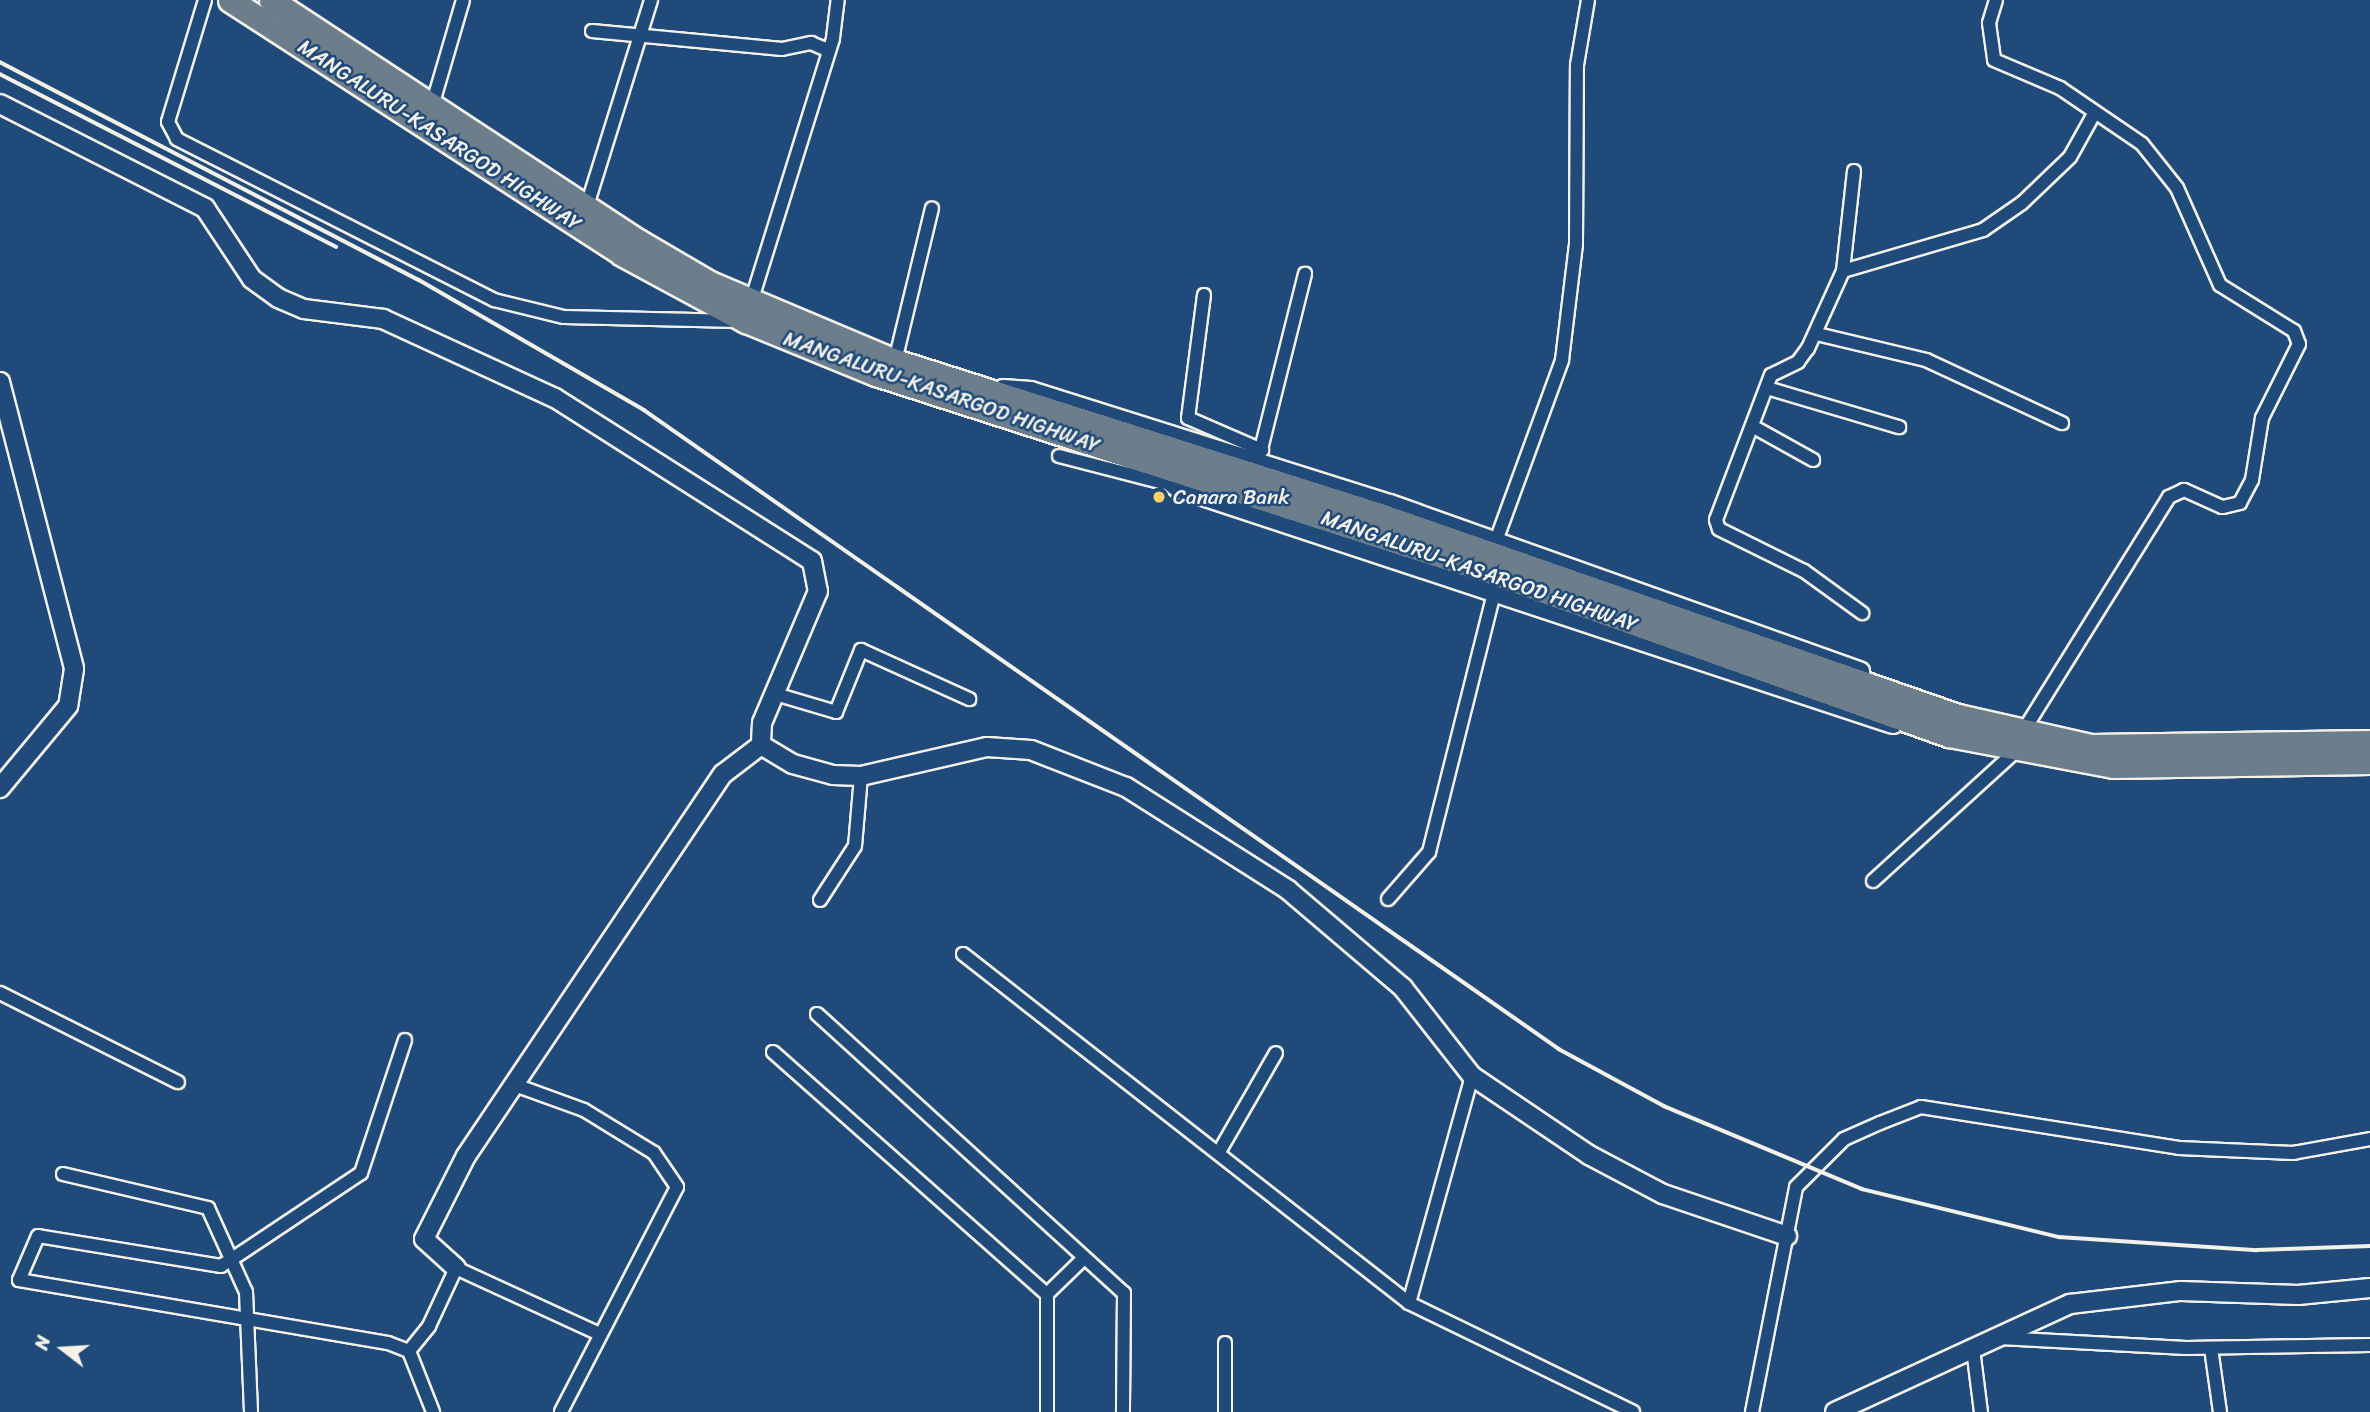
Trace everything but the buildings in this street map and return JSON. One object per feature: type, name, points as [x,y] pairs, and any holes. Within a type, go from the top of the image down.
[{"type":"highway","name":"MANGALURU-KASARGOD HIGHWAY","points":[[230,0],[622,254],[749,311],[876,374],[1490,568]]},
{"type":"highway","name":"MANGALURU-KASARGOD HIGHWAY","points":[[271,0],[586,209],[749,311],[1924,716],[2019,742],[2177,768],[2370,762]]},
{"type":"highway","name":"MANGALURU-KASARGOD HIGHWAY","points":[[2019,742],[2116,746],[2370,742]]},
{"type":"street","points":[[205,0],[167,122],[177,139],[494,300],[564,317],[749,311],[838,0]]},
{"type":"street","points":[[432,106],[463,0]]},
{"type":"street","points":[[586,209],[651,0]]},
{"type":"street","points":[[1388,899],[1429,852],[1490,568],[1562,360],[1576,245],[1577,65],[1588,0]]},
{"type":"street","points":[[1873,881],[2019,742],[2169,497],[2184,490],[2222,507],[2240,503],[2252,480],[2262,418],[2299,344],[2294,331],[2220,285],[2177,188],[2142,144],[2060,88],[1994,60],[1989,36],[1996,0]]},
{"type":"street","points":[[592,31],[639,40],[782,48],[811,43],[825,49]]},
{"type":"street","points":[[0,104],[205,208],[252,279],[278,298],[304,309],[383,319],[555,398],[802,553],[818,573],[818,591],[772,693],[761,745],[723,774],[466,1156],[424,1239],[456,1268],[597,1333]]},
{"type":"street","points":[[1843,271],[1983,230],[2022,204],[2070,157],[2095,112]]},
{"type":"street","points":[[1854,171],[1843,271],[1817,334],[1798,362],[1771,375],[1716,520],[1719,529],[1804,571],[1862,612]]},
{"type":"street","points":[[895,361],[932,208]]},
{"type":"street","points":[[1259,457],[1305,274]]},
{"type":"street","points":[[1204,295],[1188,418],[1259,457],[1490,568]]},
{"type":"street","points":[[1817,334],[1926,360],[2062,423]]},
{"type":"street","points":[[0,382],[74,669],[68,705],[0,788]]},
{"type":"street","points":[[972,386],[1031,391],[1259,457]]},
{"type":"street","points":[[1767,388],[1899,427]]},
{"type":"street","points":[[1752,426],[1813,460]]},
{"type":"street","points":[[1059,456],[1833,660],[1903,689],[1924,716]]},
{"type":"street","points":[[1146,461],[1164,483]]},
{"type":"street","points":[[772,693],[836,712],[861,650],[969,699]]},
{"type":"street","points":[[761,745],[793,764],[861,776],[986,747],[1049,752],[1126,787],[1288,890],[1403,988],[1472,1076],[1589,1155],[1653,1188],[1787,1236]]},
{"type":"street","points":[[820,901],[855,846],[861,776]]},
{"type":"street","points":[[963,954],[1409,1303],[1633,1412]]},
{"type":"street","points":[[0,993],[178,1082]]},
{"type":"street","points":[[817,1014],[1083,1259],[1124,1293],[1123,1412]]},
{"type":"street","points":[[405,1040],[361,1173],[221,1266],[38,1236],[19,1280],[409,1351]]},
{"type":"street","points":[[773,1052],[1047,1294]]},
{"type":"street","points":[[1219,1152],[1276,1053]]},
{"type":"street","points":[[1409,1303],[1472,1076]]},
{"type":"street","points":[[515,1085],[584,1110],[663,1159],[673,1173],[677,1187],[667,1216],[597,1333],[561,1412]]},
{"type":"street","points":[[1752,1412],[1796,1187],[1818,1160],[1844,1139],[1921,1107],[2179,1148],[2293,1153],[2367,1143]]},
{"type":"street","points":[[63,1174],[208,1208],[246,1293],[244,1322],[251,1412]]},
{"type":"street","points":[[1047,1412],[1047,1294],[1083,1259]]},
{"type":"street","points":[[409,1351],[429,1326],[456,1268]]},
{"type":"street","points":[[1835,1412],[2070,1304],[2181,1291],[2298,1294],[2370,1288]]},
{"type":"street","points":[[1994,1338],[2211,1348],[2370,1345]]},
{"type":"street","points":[[1225,1343],[1225,1412]]},
{"type":"street","points":[[2211,1348],[2220,1412]]},
{"type":"street","points":[[1973,1349],[1981,1412]]},
{"type":"street","points":[[409,1351],[433,1412]]},
{"type":"railway","points":[[0,62],[419,280],[644,410],[1559,1049],[1664,1106],[1862,1189],[2059,1237],[2257,1250],[2370,1246]]},
{"type":"railway","points":[[0,74],[336,247]]},
{"type":"place","name":"Canara Bank","points":[[1159,497]]}]
